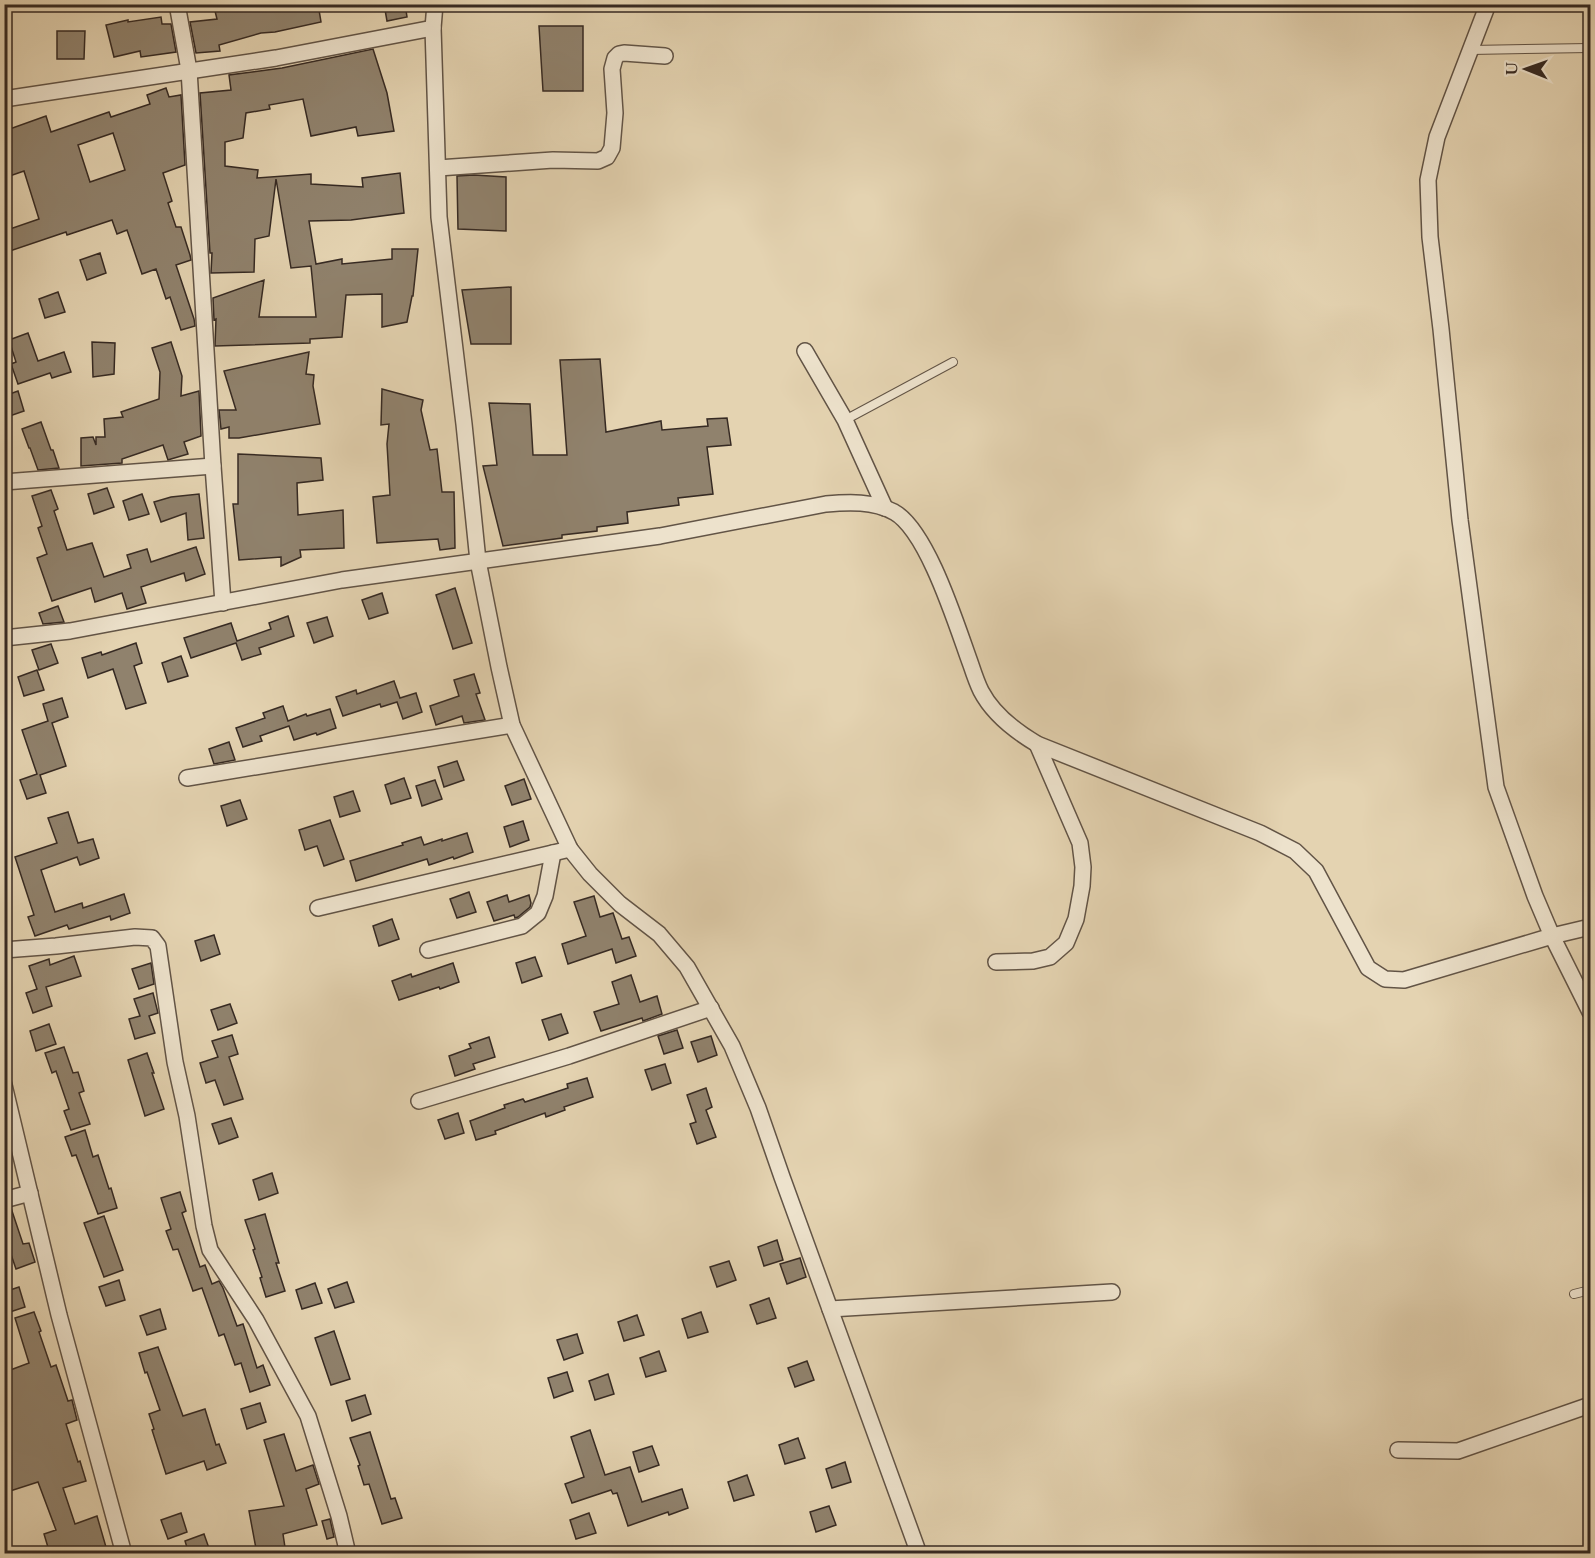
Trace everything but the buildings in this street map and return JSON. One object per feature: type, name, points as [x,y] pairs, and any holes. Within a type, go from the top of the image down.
[{"type":"street","points":[[177,4],[189,70],[223,603]]},
{"type":"street","points":[[435,4],[433,28],[439,217],[478,561],[498,668],[512,725],[570,849],[590,874],[620,904],[659,934],[687,967],[732,1047],[759,1108],[919,1554]]},
{"type":"street","points":[[1488,4],[1437,137],[1428,180],[1430,237],[1442,329],[1460,520],[1496,787],[1552,936],[1590,1012]]},
{"type":"street","points":[[4,99],[276,58],[433,28]]},
{"type":"street","points":[[438,168],[554,160],[598,161],[607,157],[612,148],[615,113],[612,69],[615,58],[624,53],[665,56]]},
{"type":"street","points":[[805,351],[845,420],[885,508]]},
{"type":"street","points":[[4,482],[213,466]]},
{"type":"street","points":[[4,638],[70,631],[342,580],[660,536],[826,504],[873,504],[901,517],[917,535],[934,568],[981,692],[1014,730],[1037,744],[1260,833],[1295,851],[1317,871],[1368,968],[1385,979],[1404,980],[1590,927]]},
{"type":"street","points":[[187,778],[512,725]]},
{"type":"street","points":[[996,962],[1033,961],[1050,957],[1066,943],[1076,919],[1083,886],[1080,843],[1037,744]]},
{"type":"street","points":[[318,908],[570,849]]},
{"type":"street","points":[[428,950],[522,926],[538,913],[554,853]]},
{"type":"street","points":[[4,950],[135,937],[152,938],[158,946],[204,1226],[210,1250],[256,1320],[308,1416],[339,1516],[348,1554]]},
{"type":"street","points":[[419,1101],[569,1056],[711,1008]]},
{"type":"street","points":[[4,1084],[59,1316],[124,1554]]},
{"type":"street","points":[[4,1200],[30,1194]]},
{"type":"street","points":[[830,1309],[1112,1292]]},
{"type":"street","points":[[1398,1450],[1458,1451],[1590,1405]]},
{"type":"lane","points":[[1470,50],[1590,48]]},
{"type":"lane","points":[[845,420],[953,362]]},
{"type":"lane","points":[[1574,1294],[1590,1290]]}]
